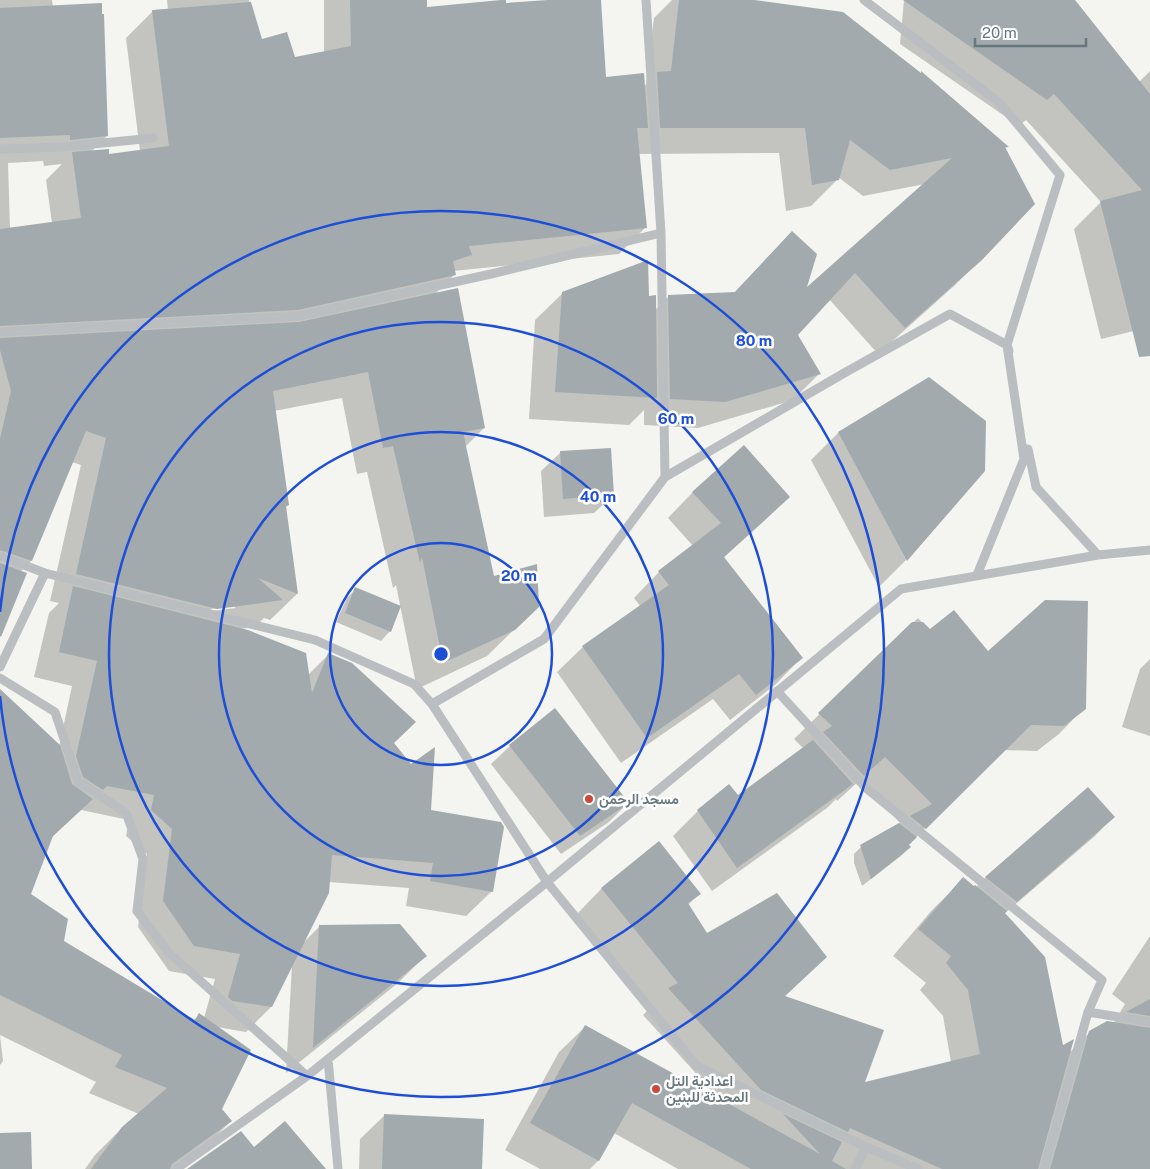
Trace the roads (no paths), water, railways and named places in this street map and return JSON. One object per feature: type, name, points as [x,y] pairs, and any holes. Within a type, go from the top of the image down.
[{"type":"street","points":[[646,0],[661,233],[665,477]]},
{"type":"street","points":[[864,0],[999,102],[1060,175],[1008,345],[1024,459],[977,576]]},
{"type":"street","points":[[0,149],[63,147],[153,138]]},
{"type":"street","points":[[0,332],[299,316],[491,274],[661,233]]},
{"type":"street","points":[[432,704],[544,639],[665,477],[950,314],[1008,345]]},
{"type":"street","points":[[1008,345],[1036,487],[1098,554]]},
{"type":"street","points":[[176,1169],[328,1059],[901,589],[1098,554],[1150,550]]},
{"type":"street","points":[[0,556],[45,573],[315,640],[414,684],[432,704],[546,882],[696,1066],[866,1147],[918,1169]]},
{"type":"street","points":[[0,667],[45,573]]},
{"type":"street","points":[[0,678],[55,712],[78,781],[126,813],[143,859],[137,911],[168,952],[306,1076]]},
{"type":"street","points":[[778,691],[866,788],[1102,980],[1088,1012],[1044,1169]]},
{"type":"street","points":[[1088,1012],[1150,1022]]},
{"type":"street","points":[[328,1059],[338,1169]]},
{"type":"street","points":[[855,1169],[866,1147]]},
{"type":"place","name":"مسجد الرحمن","points":[[589,799]]},
{"type":"place","name":"اعدادية التل المحدثة للبنين","points":[[656,1089]]}]
